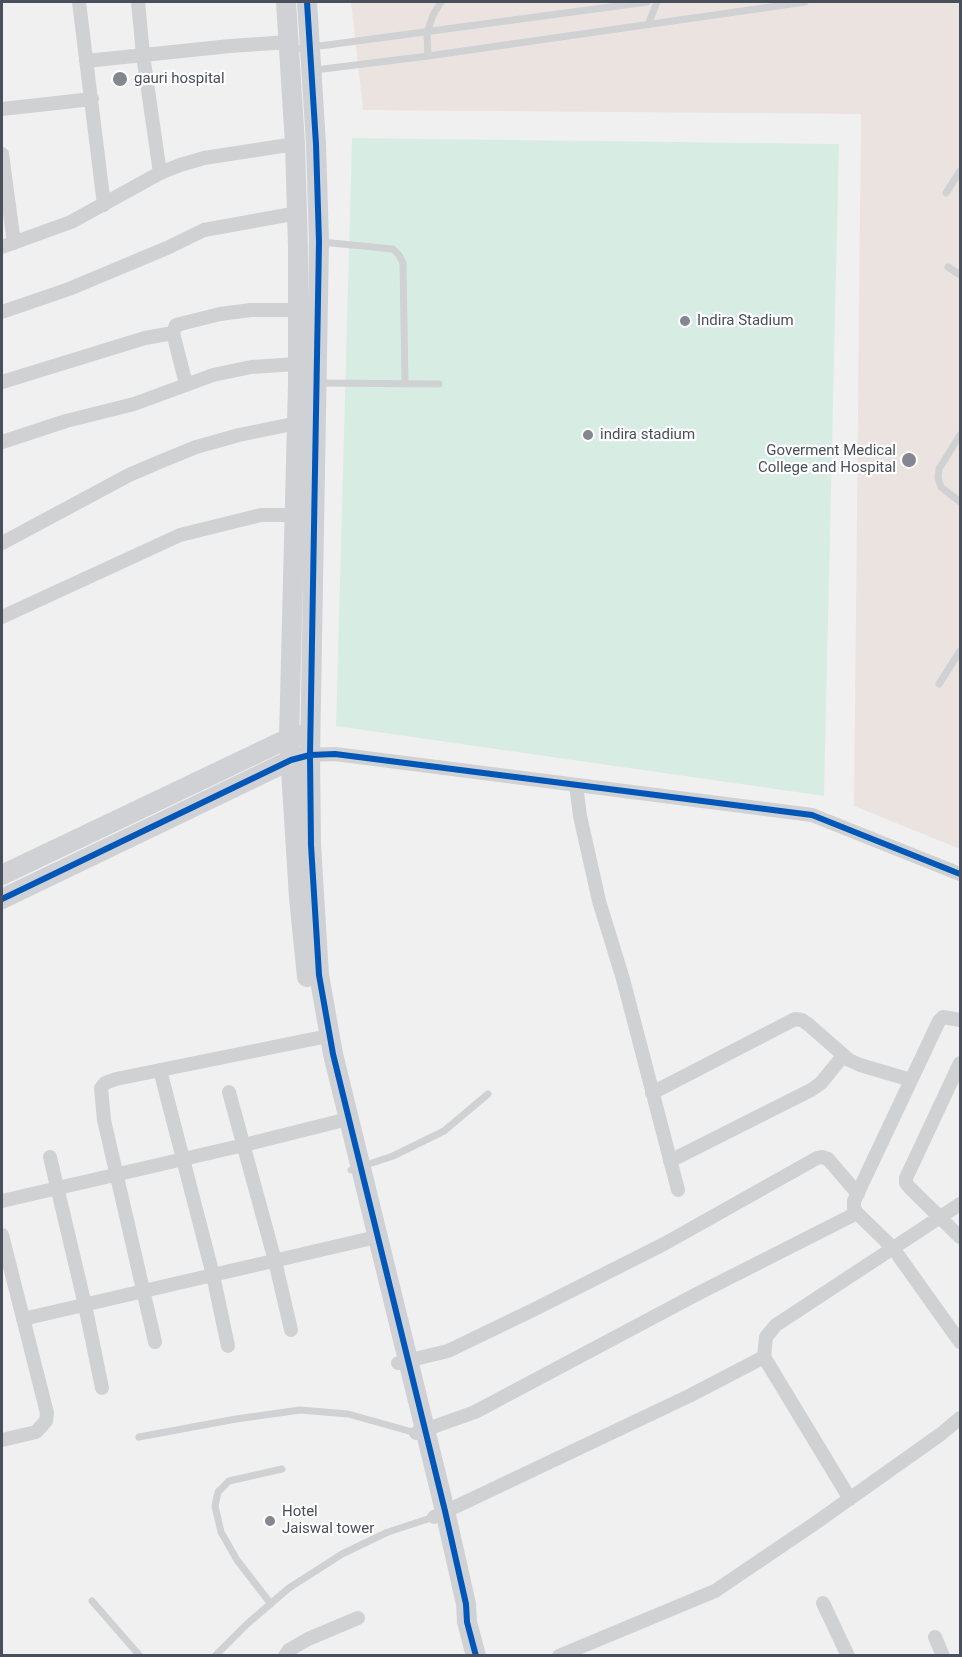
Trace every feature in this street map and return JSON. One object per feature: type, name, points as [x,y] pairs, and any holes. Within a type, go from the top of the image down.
[{"type":"street","points":[[79,2],[104,205]]},
{"type":"street","points":[[138,2],[143,55],[160,173]]},
{"type":"street","points":[[286,2],[298,213],[298,310],[315,516],[310,755],[311,845],[319,975],[343,1120]]},
{"type":"street","points":[[307,2],[311,48],[318,242],[305,377],[297,423],[289,738],[303,947],[318,1038],[343,1120],[421,1431],[440,1514],[456,1608],[467,1622],[476,1656]]},
{"type":"street","points":[[86,61],[143,55],[290,46]]},
{"type":"street","points":[[2,109],[92,99]]},
{"type":"street","points":[[2,154],[8,245],[71,222],[160,173],[204,158],[295,144]]},
{"type":"street","points":[[2,312],[69,289],[204,230],[298,213]]},
{"type":"street","points":[[186,384],[173,333],[176,325],[220,314],[251,310],[298,310]]},
{"type":"street","points":[[2,382],[145,338],[173,333]]},
{"type":"street","points":[[2,442],[66,421],[134,405],[186,384],[232,370],[305,377]]},
{"type":"street","points":[[2,543],[120,480],[196,447],[297,423]]},
{"type":"street","points":[[2,617],[180,535],[261,515],[315,516]]},
{"type":"street","points":[[2,875],[289,738],[311,732]]},
{"type":"street","points":[[2,899],[291,760],[310,755],[335,754],[812,815],[960,874]]},
{"type":"street","points":[[576,785],[580,816],[599,901],[623,979],[678,1190]]},
{"type":"street","points":[[960,1020],[943,1017],[939,1021],[854,1201],[857,1213],[893,1248],[960,1342]]},
{"type":"street","points":[[652,1093],[795,1019],[802,1020],[843,1056],[860,1065],[911,1080]]},
{"type":"street","points":[[154,1342],[104,1120],[100,1097],[101,1088],[105,1083],[116,1079],[318,1038]]},
{"type":"street","points":[[670,1161],[811,1090],[821,1083],[843,1056]]},
{"type":"street","points":[[960,1063],[957,1079],[906,1178],[909,1188],[960,1237]]},
{"type":"street","points":[[160,1070],[213,1275],[228,1346]]},
{"type":"street","points":[[230,1092],[291,1330]]},
{"type":"street","points":[[2,1201],[343,1120]]},
{"type":"street","points":[[50,1157],[86,1305],[102,1388]]},
{"type":"street","points":[[404,1362],[448,1352],[608,1273],[817,1158],[828,1159],[858,1194]]},
{"type":"street","points":[[355,1168],[368,1239],[404,1362]]},
{"type":"street","points":[[850,1499],[764,1358],[766,1337],[776,1325],[960,1204]]},
{"type":"street","points":[[421,1431],[475,1412],[697,1294],[857,1213]]},
{"type":"street","points":[[2,1235],[6,1271],[23,1319],[46,1413],[46,1421],[36,1432],[2,1440]]},
{"type":"street","points":[[23,1319],[368,1239]]},
{"type":"street","points":[[440,1514],[764,1358]]},
{"type":"street","points":[[559,1656],[715,1591],[850,1499],[960,1418]]},
{"type":"street","points":[[823,1603],[848,1656]]},
{"type":"street","points":[[285,1656],[289,1650],[308,1639],[358,1618]]},
{"type":"street","points":[[935,1637],[943,1656]]},
{"type":"lane","points":[[428,56],[427,33],[433,15],[441,2]]},
{"type":"lane","points":[[290,46],[311,48],[647,2]]},
{"type":"lane","points":[[648,25],[657,2]]},
{"type":"lane","points":[[291,72],[428,56],[805,2]]},
{"type":"lane","points":[[946,193],[960,171]]},
{"type":"lane","points":[[318,242],[393,249],[399,255],[403,263],[405,384]]},
{"type":"lane","points":[[948,267],[960,275]]},
{"type":"lane","points":[[305,377],[439,384]]},
{"type":"lane","points":[[960,435],[939,470],[938,478],[941,487],[960,502]]},
{"type":"lane","points":[[939,684],[960,651]]},
{"type":"lane","points":[[355,1168],[393,1156],[444,1131],[488,1094]]},
{"type":"lane","points":[[139,1437],[300,1410],[348,1414],[421,1431]]},
{"type":"lane","points":[[271,1604],[237,1560],[221,1532],[215,1506],[218,1492],[229,1481],[282,1469]]},
{"type":"lane","points":[[215,1656],[289,1588],[342,1554],[388,1532],[440,1514]]},
{"type":"lane","points":[[92,1601],[140,1656]]},
{"type":"shaded area","name":"Goverment Medical College and Hospital","points":[[351,2],[960,2],[960,849],[854,806],[861,114],[363,110]]},
{"type":"green space","name":"indira stadium","points":[[352,138],[839,144],[824,796],[336,726]]},
{"type":"cycle path","points":[[307,2],[316,144],[319,242],[310,755],[311,845],[319,975],[333,1054],[445,1511],[476,1656]]},
{"type":"cycle path","points":[[2,899],[291,760],[310,755],[335,754],[812,815],[960,874]]},
{"type":"place","name":"gauri hospital","points":[[120,79]]},
{"type":"place","name":"Indira Stadium","points":[[685,321]]},
{"type":"place","name":"indira stadium","points":[[588,435]]},
{"type":"place","name":"Goverment Medical College and Hospital","points":[[909,460]]},
{"type":"place","name":"Hotel Jaiswal tower","points":[[270,1521]]}]
